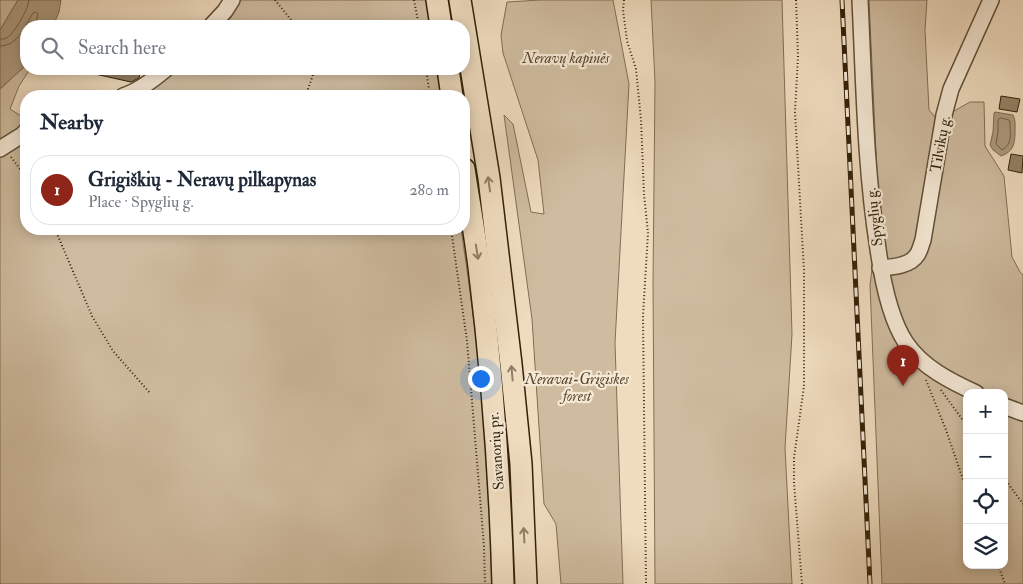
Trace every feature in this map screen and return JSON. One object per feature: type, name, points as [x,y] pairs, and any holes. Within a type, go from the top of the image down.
[{"type":"highway","points":[[437,0],[440,20]]},
{"type":"highway","points":[[460,0],[463,20]]},
{"type":"highway","points":[[470,26],[473,7],[477,0]]},
{"type":"highway","points":[[470,64],[489,178],[511,364],[520,464],[526,584]]},
{"type":"highway","points":[[449,75],[451,90]]},
{"type":"highway","name":"Savanorių pr.","points":[[470,210],[481,285],[492,386],[501,519],[502,584]]},
{"type":"street","points":[[217,20],[232,0]]},
{"type":"street","name":"Spyglių g.","points":[[860,0],[872,214],[880,268],[888,300],[894,319],[905,342],[919,359],[952,382],[967,389]]},
{"type":"street","name":"Tilvikų g.","points":[[880,268],[907,264],[916,257],[924,240],[944,115],[951,89],[991,0]]},
{"type":"street","points":[[137,90],[159,75]]},
{"type":"street","points":[[2,148],[20,136]]},
{"type":"street","points":[[1008,407],[1023,413]]},
{"type":"path","points":[[275,0],[291,20]]},
{"type":"path","points":[[414,0],[418,20]]},
{"type":"path","points":[[624,0],[627,41],[636,69],[648,233],[643,316],[646,584]]},
{"type":"path","points":[[796,0],[798,57],[795,112],[804,271],[804,386],[794,458],[794,484],[802,584]]},
{"type":"path","points":[[308,90],[313,75]]},
{"type":"path","points":[[427,75],[429,90]]},
{"type":"path","points":[[2,148],[20,170]]},
{"type":"path","points":[[58,235],[92,316],[113,351],[150,393]]},
{"type":"path","points":[[452,235],[467,341],[484,546],[485,584]]},
{"type":"path","points":[[919,359],[963,479]]},
{"type":"path","points":[[940,389],[963,421]]},
{"type":"path","points":[[1005,479],[1023,504]]},
{"type":"path","points":[[999,569],[1005,584]]},
{"type":"green space","points":[[0,0],[18,0],[0,30]]},
{"type":"green space","points":[[239,0],[427,0],[430,20],[226,20]]},
{"type":"green space","points":[[613,0],[629,84],[615,343],[623,584],[561,584],[556,524],[544,504],[532,319],[504,115],[513,124],[531,212],[544,214],[538,160],[503,53],[501,35],[507,2]]},
{"type":"green space","points":[[651,0],[782,0],[792,334],[785,448],[792,584],[655,584],[653,283],[655,82]]},
{"type":"green space","points":[[869,0],[927,0],[925,30],[929,110],[938,120],[970,102],[984,102],[985,146],[1004,176],[1012,257],[1023,275],[1023,584],[882,584],[870,285],[879,218]]},
{"type":"green space","points":[[20,71],[20,75],[26,75],[19,86],[10,109],[20,115],[20,235],[462,235],[484,410],[492,584],[0,584],[0,89]]},
{"type":"green space","points":[[167,75],[438,75],[440,90],[147,90]]},
{"type":"water","points":[[18,0],[61,0],[56,20],[20,20],[20,71],[0,89],[0,30]]},
{"type":"water","points":[[995,112],[1013,115],[1015,121],[1014,144],[1008,152],[1001,156],[990,145]]},
{"type":"building","points":[[100,75],[140,75],[139,78],[131,82]]},
{"type":"building","points":[[1001,96],[1020,99],[1017,112],[999,109]]},
{"type":"building","points":[[1011,154],[1023,156],[1022,173],[1008,170]]},
{"type":"railway","points":[[842,0],[870,584]]},
{"type":"place","name":"Grigiškių - Neravų pilkapynas","points":[[903,386]]},
{"type":"park label","name":"Neravų kapinės","points":[[566,58]]},
{"type":"park label","name":"Neravai-Grigiskes forest","points":[[577,388]]}]
